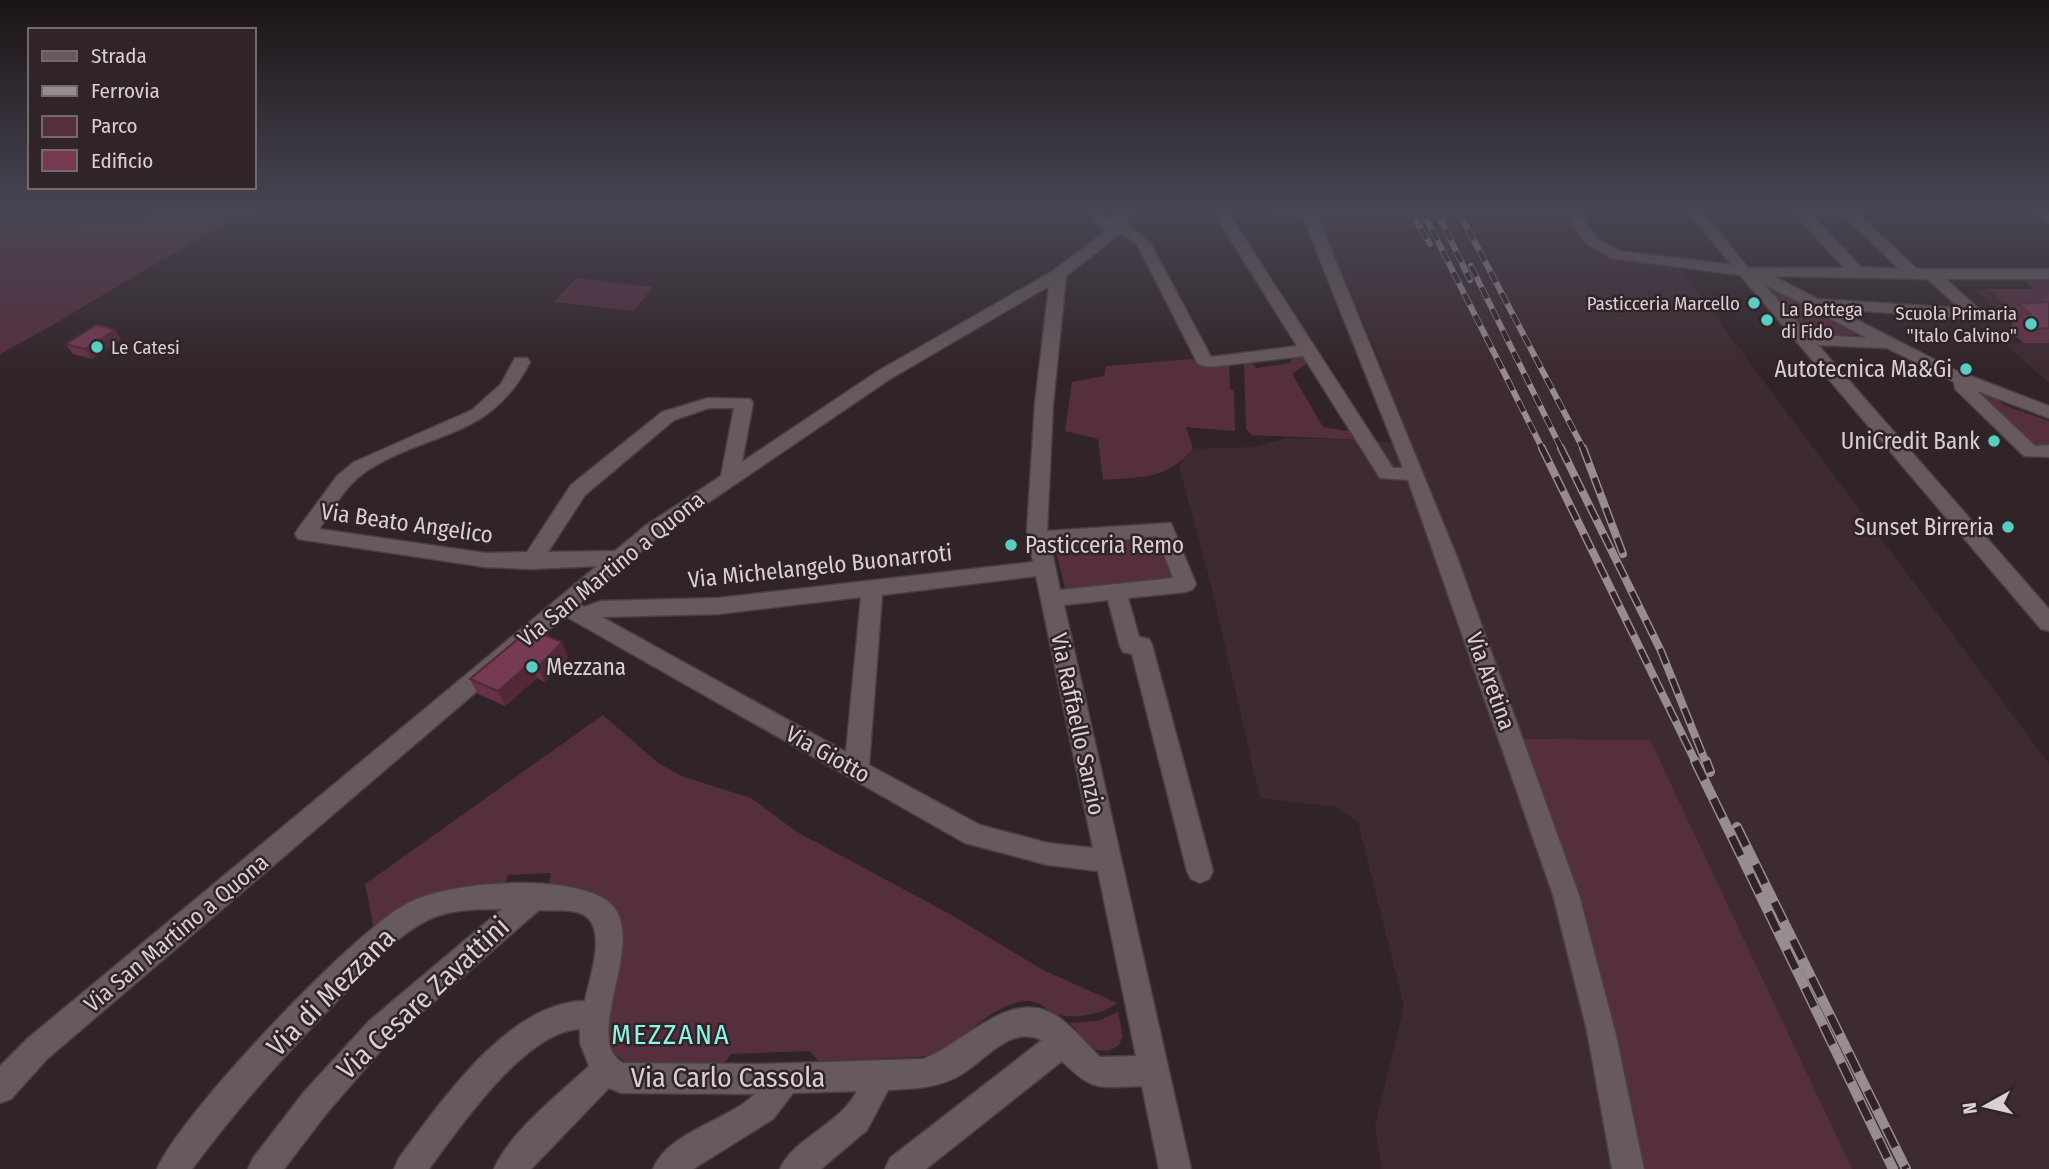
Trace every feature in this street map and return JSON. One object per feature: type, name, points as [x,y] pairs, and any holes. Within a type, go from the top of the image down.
[{"type":"street","name":"Via San Martino a Quona","points":[[0,1088],[37,1049],[171,939],[407,735],[580,608],[620,558],[652,531],[730,475],[884,374],[1058,274],[1073,263]]},
{"type":"street","points":[[1154,263],[1204,360],[1210,362],[1308,350]]},
{"type":"street","points":[[1253,263],[1387,474],[1414,474]]},
{"type":"street","name":"Via Aretina","points":[[1330,263],[1364,344],[1490,677],[1566,895],[1601,1031],[1628,1169]]},
{"type":"street","points":[[1678,263],[1827,274],[1856,271],[1913,274],[2049,274]]},
{"type":"street","points":[[1742,263],[1804,340],[2049,623]]},
{"type":"street","points":[[1848,263],[1856,271]]},
{"type":"street","points":[[1901,263],[1913,274]]},
{"type":"street","points":[[1749,270],[1949,374],[1989,392],[2049,412]]},
{"type":"street","name":"Via Raffaello Sanzio","points":[[1058,274],[1044,404],[1037,531],[1175,1169]]},
{"type":"street","points":[[1813,302],[1975,314],[1932,274]]},
{"type":"street","points":[[1804,340],[1892,344]]},
{"type":"street","name":"Via Beato Angelico","points":[[521,362],[508,387],[478,414],[361,466],[344,480],[306,534],[393,544],[485,560],[531,562],[620,558]]},
{"type":"street","points":[[1949,374],[2031,452],[2049,452]]},
{"type":"street","points":[[531,562],[578,490],[668,416],[708,402],[744,403],[730,475]]},
{"type":"street","points":[[1039,541],[1164,528],[1186,584],[1052,600]]},
{"type":"street","name":"Via Michelangelo Buonarroti","points":[[580,608],[719,606],[1045,568]]},
{"type":"street","points":[[857,768],[872,588]]},
{"type":"street","points":[[1116,592],[1131,646],[1141,645],[1200,871]]},
{"type":"street","name":"Via Giotto","points":[[580,608],[724,698],[857,768],[902,797],[974,835],[1048,854],[1107,860]]},
{"type":"street","name":"Via di Mezzana","points":[[173,1169],[277,1044],[352,965],[397,926],[414,914],[440,903],[482,898],[534,898]]},
{"type":"street","name":"Via Carlo Cassola","points":[[534,898],[587,902],[596,907],[604,918],[608,935],[607,963],[595,1015],[595,1042],[606,1070],[627,1079],[785,1079],[923,1074],[943,1068],[999,1029],[1020,1021],[1044,1023],[1094,1072],[1107,1074],[1152,1071]]},
{"type":"street","name":"Via Cesare Zavattini","points":[[264,1169],[315,1102],[379,1031],[534,898]]},
{"type":"street","points":[[410,1169],[471,1095],[524,1039],[559,1018],[595,1015]]},
{"type":"street","points":[[901,1169],[1064,1041]]},
{"type":"street","points":[[510,1169],[541,1133],[606,1070]]},
{"type":"street","points":[[796,1169],[866,1111],[877,1077]]},
{"type":"street","points":[[669,1169],[699,1145],[758,1114],[778,1094],[785,1079]]},
{"type":"shaded area","points":[[1338,263],[1642,263],[1678,266],[2049,764],[2049,1169],[1382,1169],[1375,1126],[1404,1006],[1358,822],[1337,807],[1260,798],[1212,589],[1179,466],[1193,449],[1255,447],[1286,438],[1364,440],[1411,445],[1372,342]]},
{"type":"shaded area","points":[[2026,281],[2049,281],[2049,383],[2005,344],[2023,343],[2008,329],[2019,328],[1975,290],[2034,289]]},
{"type":"green space","points":[[0,263],[158,263],[33,336],[0,354]]},
{"type":"green space","points":[[576,278],[653,287],[634,311],[554,302]]},
{"type":"green space","points":[[2026,281],[2049,281],[2049,308],[2020,317],[1988,289],[2034,289]]},
{"type":"green space","points":[[1768,290],[1774,290],[1857,335],[1807,334]]},
{"type":"green space","points":[[1302,355],[1309,362],[1292,374],[1323,427],[1361,433],[1364,440],[1252,435],[1246,429],[1244,362],[1251,361],[1256,368],[1291,363],[1291,356]]},
{"type":"green space","points":[[1192,359],[1203,366],[1229,363],[1230,389],[1234,390],[1235,431],[1186,427],[1193,449],[1173,466],[1152,475],[1103,480],[1098,439],[1065,431],[1072,382],[1104,376],[1106,366]]},
{"type":"green space","points":[[1975,391],[2049,421],[2049,446],[2032,447]]},
{"type":"green space","points":[[1161,533],[1176,580],[1066,592],[1054,544]]},
{"type":"green space","points":[[603,715],[658,763],[684,777],[751,798],[797,832],[948,913],[1043,970],[1117,1003],[1097,1013],[1073,1016],[1059,1015],[1032,1001],[1019,1002],[993,1013],[947,1047],[920,1057],[818,1061],[810,1051],[731,1054],[720,1069],[631,1067],[610,1050],[605,1036],[620,959],[620,935],[615,915],[602,899],[581,890],[548,888],[551,873],[508,875],[502,890],[374,929],[365,884]]},
{"type":"green space","points":[[1521,739],[1650,740],[1852,1169],[1639,1169]]},
{"type":"green space","points":[[1118,1012],[1123,1036],[1119,1045],[1109,1051],[1094,1050],[1070,1023],[1097,1021]]},
{"type":"building","points":[[2049,302],[2049,328],[2035,329],[2019,315],[2030,314],[2018,304]]},
{"type":"building","points":[[96,325],[115,330],[85,349],[66,344]]},
{"type":"building","points":[[530,629],[562,642],[538,667],[530,663],[498,691],[470,679]]},
{"type":"railway","points":[[1449,263],[1542,449]]},
{"type":"railway","points":[[1462,263],[1470,280]]},
{"type":"railway","points":[[1486,263],[1583,448]]},
{"type":"railway","points":[[1471,266],[1562,450]]},
{"type":"railway","points":[[1561,448],[1661,651],[1706,763]]},
{"type":"railway","points":[[1583,448],[1623,554]]},
{"type":"railway","points":[[1542,449],[1696,763]]},
{"type":"railway","points":[[1695,761],[1893,1169]]},
{"type":"railway","points":[[1706,761],[1710,772]]},
{"type":"railway","points":[[1737,827],[1906,1169]]},
{"type":"place","name":"Pasticceria Marcello","points":[[1754,303]]},
{"type":"place","name":"La Bottega di Fido","points":[[1767,320]]},
{"type":"place","name":"Scuola Primaria \"Italo Calvino\"","points":[[2031,324]]},
{"type":"place","name":"Le Catesi","points":[[97,347]]},
{"type":"place","name":"Autotecnica Ma&Gi","points":[[1966,369]]},
{"type":"place","name":"UniCredit Bank","points":[[1994,441]]},
{"type":"place","name":"Sunset Birreria","points":[[2008,527]]},
{"type":"place","name":"Pasticceria Remo","points":[[1011,545]]},
{"type":"place","name":"Mezzana","points":[[532,667]]},
{"type":"district","name":"MEZZANA","points":[[671,1034]]}]
